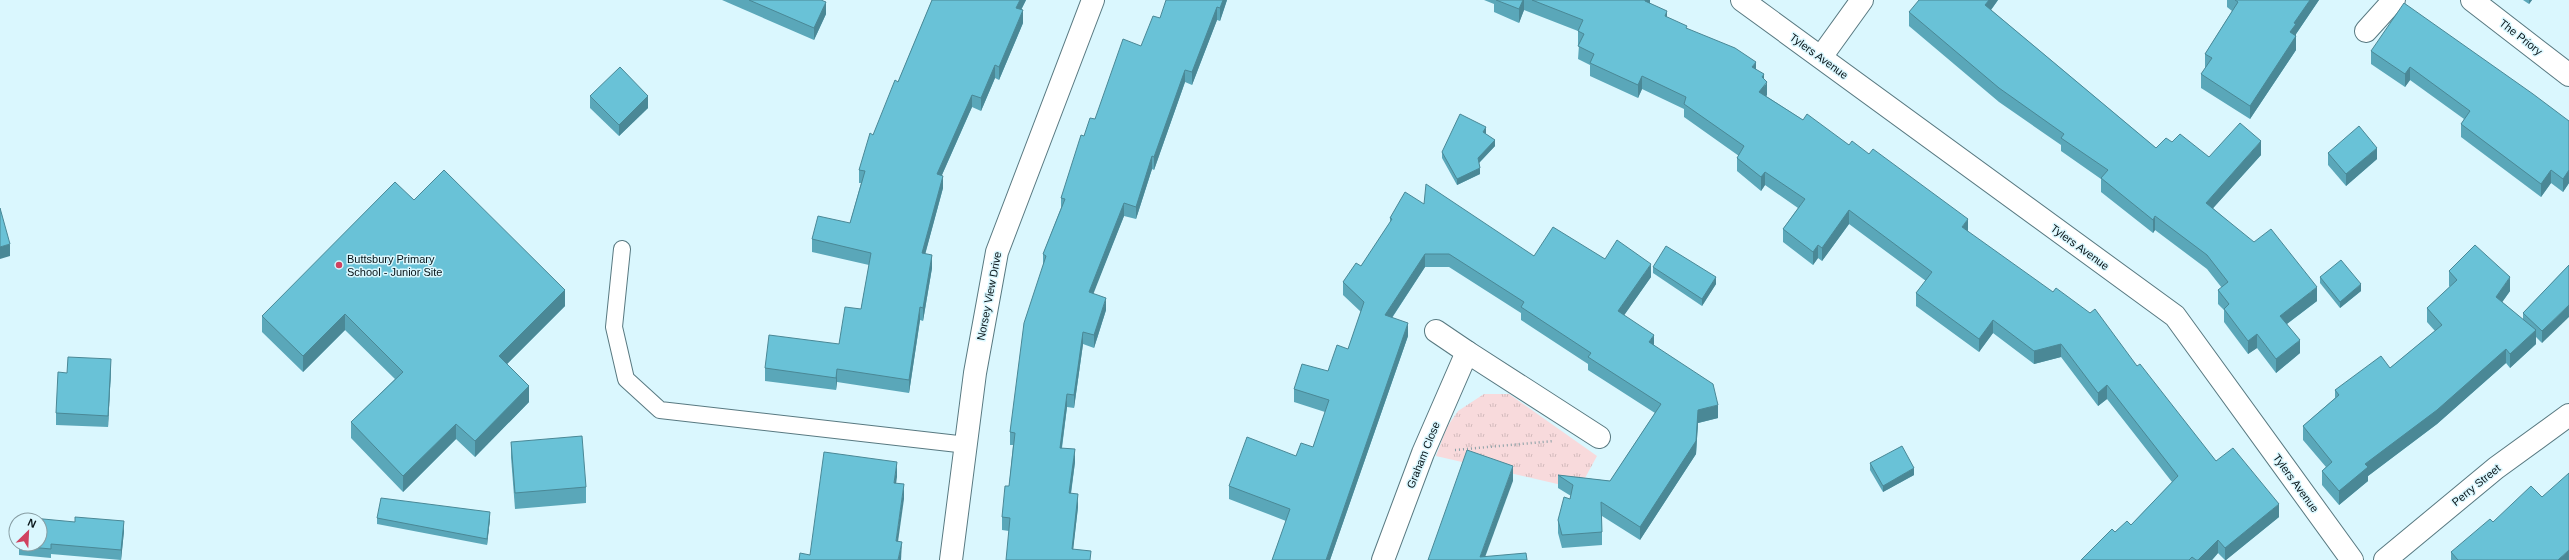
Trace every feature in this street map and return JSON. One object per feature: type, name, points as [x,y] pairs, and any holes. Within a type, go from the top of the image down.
[{"type":"street","name":"Norsey View Drive","points":[[951,560],[967,445],[975,373],[997,252],[1093,0]]},
{"type":"street","name":"Tylers Avenue","points":[[1742,0],[2175,316],[2352,560]]},
{"type":"street","points":[[1821,57],[1862,0]]},
{"type":"street","points":[[2366,31],[2394,0]]},
{"type":"street","name":"The Priory","points":[[2472,0],[2569,75]]},
{"type":"street","points":[[1436,331],[1599,437]]},
{"type":"street","name":"Graham Close","points":[[1383,560],[1423,453],[1467,352]]},
{"type":"street","name":"Perry Street","points":[[2385,560],[2496,468],[2569,415]]},
{"type":"lane","points":[[622,249],[614,327],[626,379],[660,410],[967,445]]},
{"type":"path","points":[[1423,453],[1599,437]]},
{"type":"green space","points":[[1484,394],[1509,394],[1597,456],[1579,489],[1436,456],[1447,427],[1458,411]]},
{"type":"building","points":[[749,0],[821,0],[826,2],[814,28]]},
{"type":"building","points":[[932,0],[1020,0],[1016,8],[1023,10],[999,67],[995,65],[981,98],[972,95],[937,174],[943,176],[922,253],[932,255],[923,308],[920,307],[909,380],[837,369],[836,378],[765,368],[769,335],[839,344],[845,307],[861,309],[871,253],[812,239],[818,216],[850,223],[865,171],[859,170],[870,133],[873,135],[895,80],[898,82]]},
{"type":"building","points":[[1166,0],[1223,0],[1220,8],[1217,7],[1192,72],[1185,70],[1154,157],[1152,156],[1136,207],[1124,203],[1089,292],[1106,298],[1094,335],[1083,332],[1074,395],[1067,394],[1060,448],[1075,449],[1069,493],[1078,494],[1072,549],[1091,551],[1090,560],[1006,560],[1010,518],[1002,517],[1005,486],[1009,486],[1015,433],[1010,432],[1024,323],[1046,256],[1043,254],[1065,199],[1061,198],[1081,135],[1084,136],[1090,118],[1095,119],[1123,39],[1141,46],[1153,16],[1160,18]]},
{"type":"building","points":[[1496,0],[1523,0],[1519,9]]},
{"type":"building","points":[[1532,0],[1645,0],[1667,11],[1665,16],[1687,26],[1686,28],[1735,48],[1756,62],[1752,67],[1764,74],[1762,77],[1767,82],[1759,92],[1803,120],[1807,114],[1849,145],[1852,141],[1869,154],[1873,149],[1968,219],[1962,227],[2053,292],[2056,288],[2090,313],[2095,309],[2137,366],[2140,364],[2216,461],[2233,448],[2279,504],[2225,548],[2218,540],[2198,560],[2192,557],[2189,560],[2081,560],[2112,529],[2115,532],[2127,521],[2131,525],[2178,476],[2107,385],[2098,393],[2061,344],[2034,351],[1993,320],[1979,339],[1916,293],[1932,272],[1849,210],[1822,248],[1818,245],[1813,252],[1783,229],[1805,199],[1765,172],[1761,177],[1737,158],[1744,146],[1684,104],[1686,97],[1642,76],[1638,85],[1590,63],[1594,54],[1578,46],[1584,34],[1578,31],[1583,20]]},
{"type":"building","points":[[1919,0],[1989,0],[1985,5],[2156,148],[2166,138],[2172,142],[2180,134],[2209,157],[2240,123],[2261,141],[2206,203],[2254,242],[2271,229],[2317,287],[2280,316],[2300,340],[2276,359],[2257,334],[2248,341],[2224,309],[2229,304],[2218,290],[2228,282],[2207,255],[2155,216],[2153,220],[2101,178],[2108,170],[2061,138],[2064,134],[1999,88],[1909,12]]},
{"type":"building","points":[[2235,0],[2310,0],[2294,23],[2296,24],[2290,32],[2296,36],[2250,106],[2201,74],[2212,58],[2205,54],[2238,2]]},
{"type":"building","points":[[2404,3],[2569,121],[2569,170],[2563,179],[2551,170],[2541,184],[2461,124],[2470,111],[2410,67],[2405,74],[2371,51]]},
{"type":"building","points":[[620,67],[648,96],[619,125],[590,96]]},
{"type":"building","points":[[1460,114],[1486,127],[1483,132],[1495,140],[1478,158],[1480,168],[1457,179],[1442,152]]},
{"type":"building","points":[[2359,126],[2377,148],[2346,174],[2328,153]]},
{"type":"building","points":[[444,170],[565,290],[499,356],[529,386],[475,441],[456,424],[403,476],[351,422],[403,372],[345,314],[303,356],[262,316],[395,182],[414,200]]},
{"type":"building","points":[[1426,184],[1534,256],[1553,227],[1605,259],[1617,240],[1651,264],[1618,311],[1654,335],[1649,342],[1713,384],[1718,405],[1698,410],[1696,441],[1640,527],[1601,502],[1602,532],[1562,535],[1558,520],[1564,497],[1570,499],[1573,485],[1558,475],[1610,481],[1661,404],[1588,357],[1591,353],[1521,307],[1524,302],[1449,254],[1425,254],[1385,315],[1408,323],[1326,560],[1272,560],[1290,509],[1229,486],[1247,437],[1296,456],[1301,443],[1313,447],[1329,400],[1294,389],[1302,364],[1328,371],[1337,345],[1348,349],[1364,302],[1343,282],[1356,263],[1361,266],[1392,219],[1390,218],[1405,192],[1424,204]]},
{"type":"building","points":[[0,208],[10,244],[0,247]]},
{"type":"building","points":[[2475,245],[2510,277],[2496,297],[2536,330],[2510,354],[2506,349],[2437,410],[2365,464],[2368,467],[2339,491],[2322,471],[2332,462],[2303,426],[2339,395],[2335,390],[2381,356],[2390,368],[2442,325],[2427,308],[2457,280],[2449,271]]},
{"type":"building","points":[[1666,246],[1716,277],[1702,299],[1653,267]]},
{"type":"building","points":[[2341,260],[2361,284],[2340,302],[2320,277]]},
{"type":"building","points":[[2569,265],[2569,305],[2542,331],[2523,313]]},
{"type":"building","points":[[68,357],[111,359],[108,416],[56,413],[58,372],[67,373]]},
{"type":"building","points":[[582,436],[586,487],[515,493],[511,442]]},
{"type":"building","points":[[1902,446],[1914,468],[1883,486],[1870,463]]},
{"type":"building","points":[[1467,450],[1513,466],[1480,557],[1526,553],[1527,560],[1428,560]]},
{"type":"building","points":[[824,452],[897,462],[894,483],[904,484],[896,541],[902,542],[898,560],[799,560],[800,553],[810,555]]},
{"type":"building","points":[[2569,473],[2569,550],[2558,560],[2458,560],[2451,552],[2490,519],[2493,522],[2531,486],[2542,497]]},
{"type":"building","points":[[381,498],[490,512],[487,539],[377,518]]},
{"type":"building","points":[[75,517],[124,521],[121,550],[51,544],[51,549],[48,549],[48,519],[75,522]]},
{"type":"place","name":"Buttsbury Primary School - Junior Site","points":[[339,265]]}]
